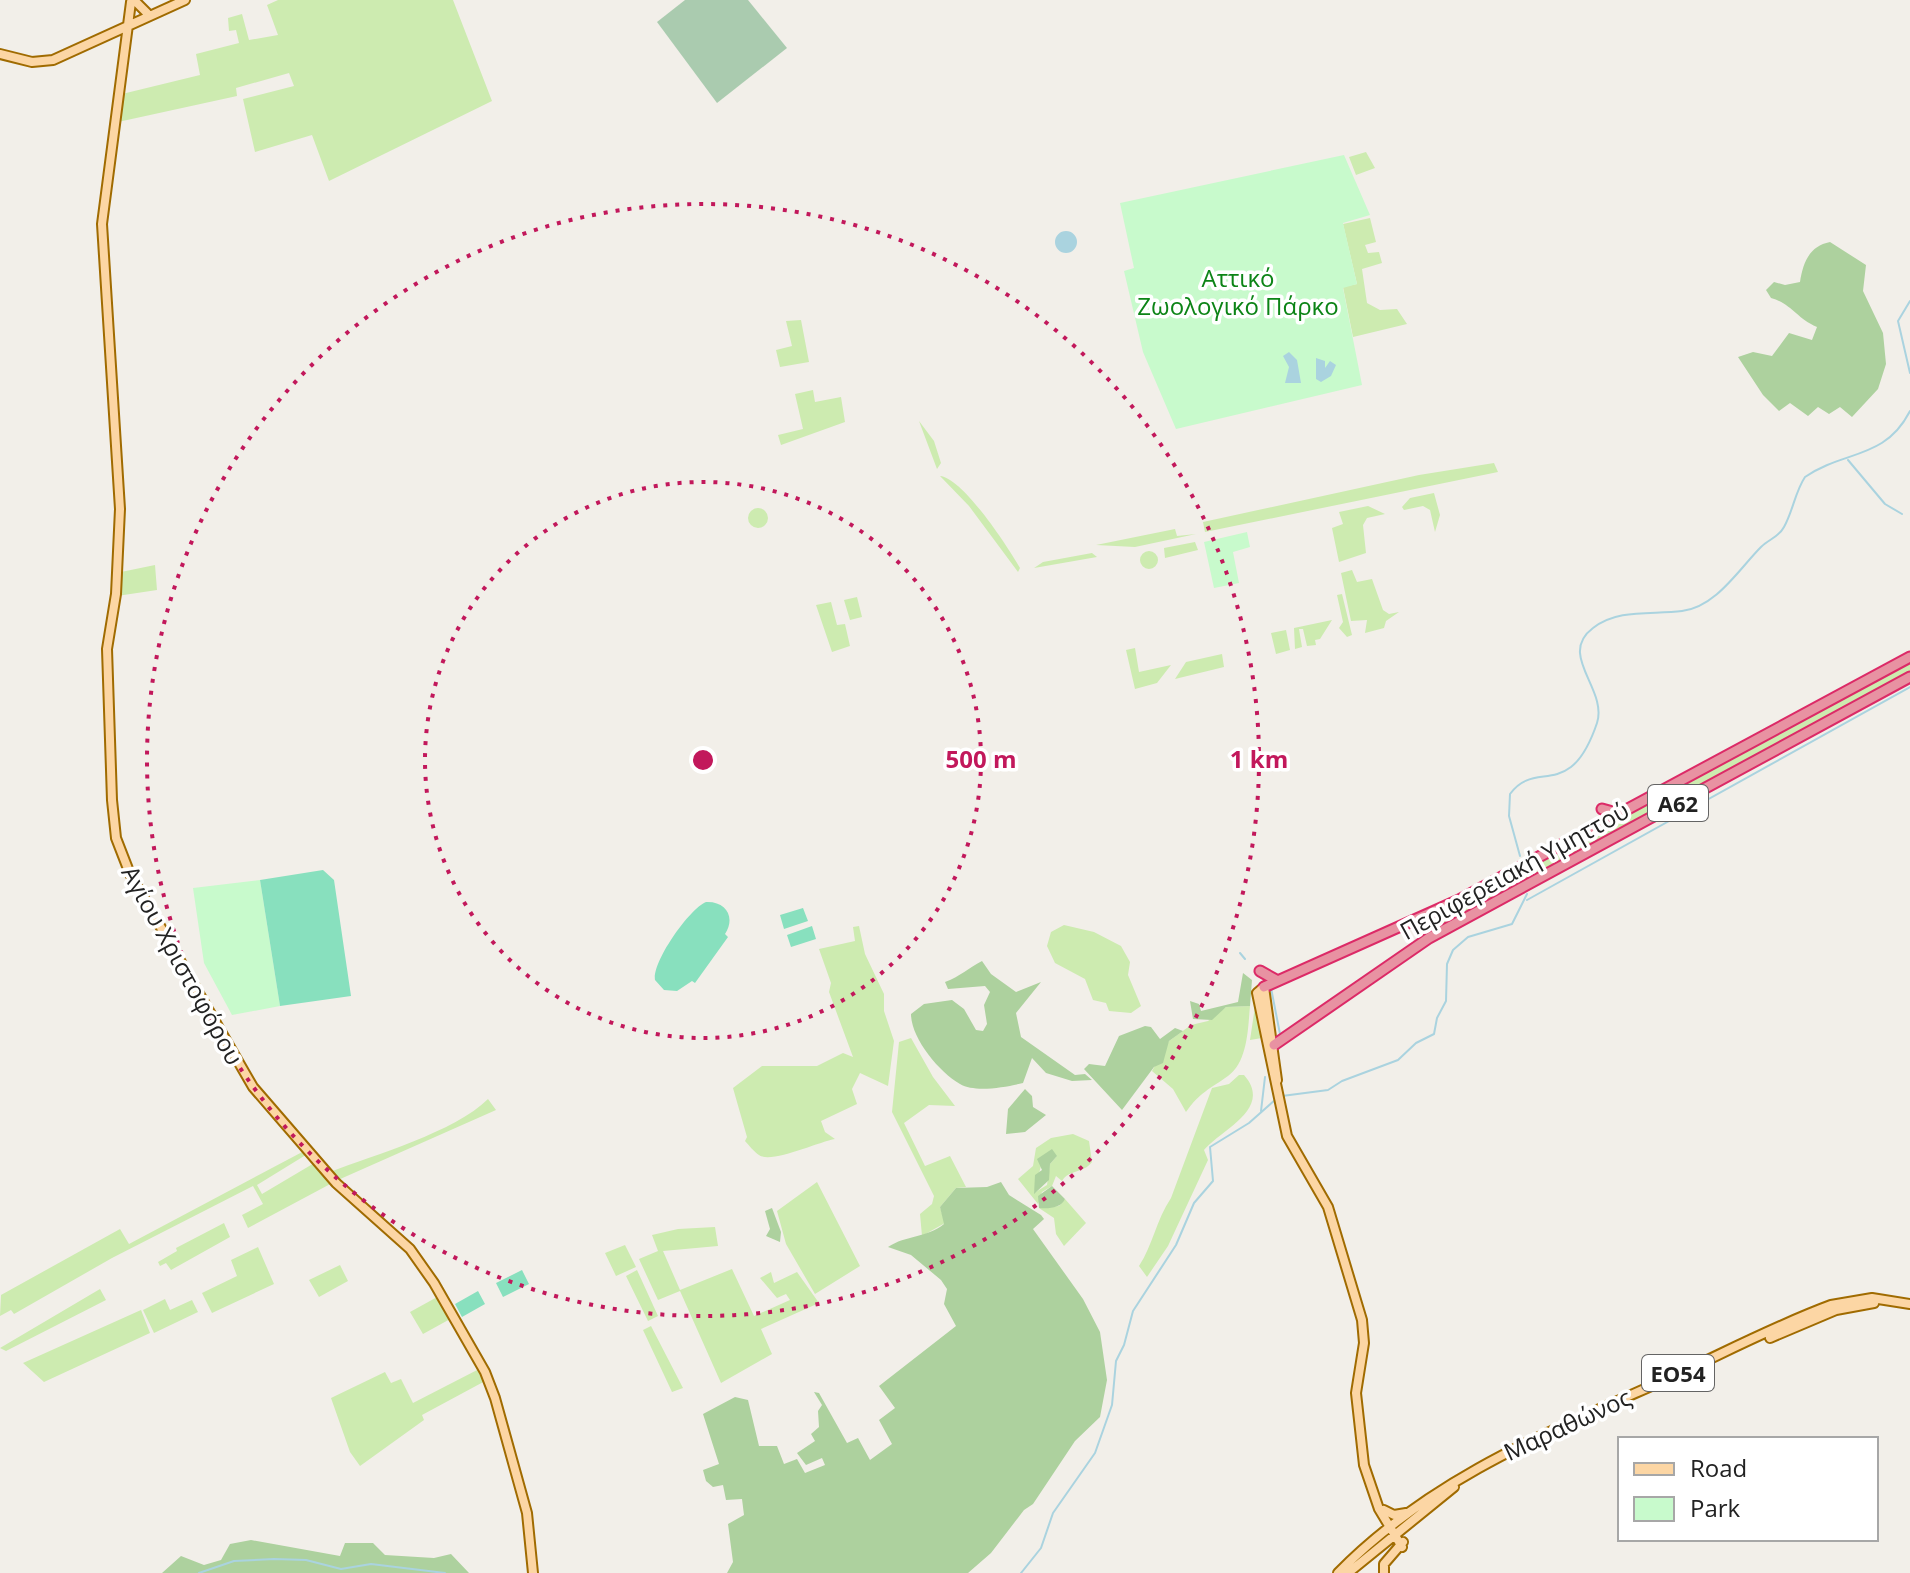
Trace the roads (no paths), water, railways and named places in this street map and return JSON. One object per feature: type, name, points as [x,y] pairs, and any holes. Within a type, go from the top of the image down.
[{"type":"highway","name":"Περιφερειακή Υμηττού","points":[[1260,990],[1441,909],[1910,657]]},
{"type":"highway","name":"Περιφερειακή Υμηττού","points":[[1270,1045],[1429,938],[1910,677]]},
{"type":"highway","points":[[1602,809],[1620,814]]},
{"type":"highway","points":[[1260,971],[1268,978],[1279,979]]},
{"type":"main road","points":[[129,23],[175,0]]},
{"type":"main road","points":[[0,52],[31,58],[53,56],[185,0]]},
{"type":"main road","points":[[133,2],[147,13]]},
{"type":"main road","name":"Αγίου Χριστοφόρου","points":[[133,2],[102,224],[120,509],[116,594],[107,649],[116,838],[130,874],[253,1087],[336,1183],[410,1249],[457,1323],[495,1398],[527,1513],[533,1573]]},
{"type":"main road","points":[[1260,990],[1290,1143],[1328,1207],[1364,1328],[1356,1393],[1364,1465],[1377,1502],[1401,1545]]},
{"type":"main road","points":[[1260,990],[1269,1015],[1270,1045]]},
{"type":"main road","name":"Μαραθώνος","points":[[1348,1573],[1410,1511],[1471,1470],[1526,1441],[1825,1307],[1872,1298],[1910,1307]]},
{"type":"main road","name":"Μαραθώνος","points":[[1338,1573],[1460,1483],[1506,1456],[1765,1340],[1851,1306],[1881,1303],[1910,1307]]},
{"type":"main road","points":[[1377,1502],[1384,1510],[1393,1537],[1401,1545]]},
{"type":"main road","points":[[1384,1510],[1395,1515],[1410,1511]]},
{"type":"main road","points":[[1384,1573],[1385,1563],[1401,1545]]},
{"type":"water","points":[[1066,231],[1074,234],[1077,242],[1074,250],[1066,253],[1058,250],[1055,242],[1058,234]]},
{"type":"water","points":[[1289,352],[1297,360],[1301,383],[1285,383],[1289,367],[1283,356]]},
{"type":"water","points":[[1316,358],[1325,361],[1325,368],[1330,361],[1336,365],[1331,376],[1321,382],[1316,379]]},
{"type":"waterway","points":[[1910,301],[1898,321],[1910,373]]},
{"type":"waterway","points":[[1520,856],[1509,816],[1510,794],[1520,784],[1564,771],[1576,763],[1587,748],[1597,723],[1599,710],[1596,698],[1581,661],[1583,638],[1593,628],[1613,617],[1682,611],[1706,602],[1782,530],[1805,477],[1889,438],[1910,411]]},
{"type":"waterway","points":[[1848,460],[1885,504],[1902,514]]},
{"type":"waterway","points":[[1527,900],[1910,687]]},
{"type":"waterway","points":[[1282,1096],[1328,1090],[1342,1081],[1398,1060],[1416,1043],[1434,1034],[1437,1018],[1446,1001],[1447,964],[1453,950],[1468,937],[1512,924],[1527,894]]},
{"type":"waterway","points":[[1240,953],[1245,959]]},
{"type":"waterway","points":[[1271,988],[1280,1034]]},
{"type":"waterway","points":[[1261,1111],[1265,1077]]},
{"type":"waterway","points":[[1021,1573],[1041,1548],[1053,1513],[1095,1453],[1112,1405],[1116,1361],[1124,1345],[1133,1311],[1176,1245],[1194,1203],[1213,1181],[1210,1147],[1249,1123],[1276,1099]]},
{"type":"waterway","points":[[199,1573],[234,1561],[274,1559],[306,1560],[341,1569],[371,1564],[445,1573]]},
{"type":"park label","name":"Αττικό Ζωολογικό Πάρκο","points":[[1238,291]]}]
